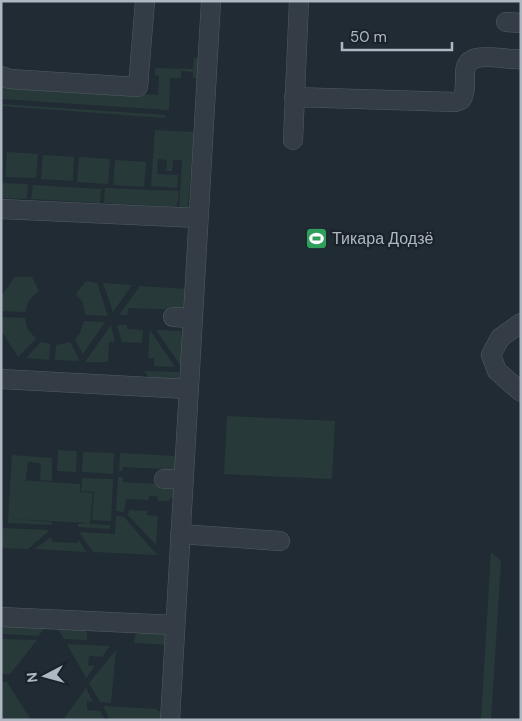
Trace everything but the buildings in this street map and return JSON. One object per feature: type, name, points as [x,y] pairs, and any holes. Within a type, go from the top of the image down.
[{"type":"lane","points":[[1,76],[10,79],[138,87],[145,1]]},
{"type":"lane","points":[[170,720],[180,534],[173,479],[187,389],[182,318],[198,218],[211,1]]},
{"type":"lane","points":[[293,140],[299,1]]},
{"type":"lane","points":[[294,97],[455,102],[461,100],[464,96],[465,66],[469,60],[477,57],[521,59]]},
{"type":"lane","points":[[1,209],[198,218]]},
{"type":"lane","points":[[521,323],[500,338],[491,355],[497,371],[521,392]]},
{"type":"lane","points":[[1,379],[187,389]]},
{"type":"lane","points":[[180,534],[280,541]]},
{"type":"lane","points":[[1,617],[175,624]]},
{"type":"green space","points":[[194,58],[204,58],[203,78],[193,78],[193,72],[181,71],[181,78],[170,78],[169,110],[1,99],[1,85],[158,95],[159,76],[155,75],[155,68],[193,69]]},
{"type":"green space","points":[[1,104],[165,115],[165,118],[1,106]]},
{"type":"green space","points":[[155,130],[194,132],[188,208],[179,208],[182,160],[173,160],[172,171],[166,171],[167,160],[158,159],[157,174],[178,175],[177,188],[151,186]]},
{"type":"green space","points":[[7,152],[38,154],[36,178],[5,177]]},
{"type":"green space","points":[[43,155],[74,157],[73,181],[41,179]]},
{"type":"green space","points":[[79,157],[110,159],[108,184],[77,182]]},
{"type":"green space","points":[[115,160],[146,162],[144,187],[113,185]]},
{"type":"green space","points":[[1,183],[28,184],[27,199],[1,198]]},
{"type":"green space","points":[[33,185],[101,189],[100,203],[31,199]]},
{"type":"green space","points":[[105,188],[179,191],[177,207],[104,203]]},
{"type":"green space","points":[[15,277],[32,277],[39,291],[29,300],[25,312],[1,311],[1,296]]},
{"type":"green space","points":[[86,281],[97,283],[108,316],[85,315],[83,303],[76,294]]},
{"type":"green space","points":[[103,283],[132,285],[113,312]]},
{"type":"green space","points":[[140,286],[186,289],[184,310],[128,308],[127,315],[119,315]]},
{"type":"green space","points":[[1,317],[25,318],[27,328],[36,339],[18,357],[1,330]]},
{"type":"green space","points":[[84,321],[105,322],[83,354],[75,340],[80,333]]},
{"type":"green space","points":[[111,325],[115,342],[109,342],[108,362],[85,362]]},
{"type":"green space","points":[[117,325],[127,325],[127,329],[143,330],[142,343],[122,342]]},
{"type":"green space","points":[[150,330],[175,367],[154,366],[154,358],[148,358]]},
{"type":"green space","points":[[156,330],[181,331],[183,336],[181,366]]},
{"type":"green space","points":[[41,342],[50,344],[49,360],[26,358]]},
{"type":"green space","points":[[70,342],[79,359],[78,361],[55,360],[56,345]]},
{"type":"green space","points":[[144,371],[179,372],[179,381],[151,380]]},
{"type":"green space","points":[[227,416],[335,421],[332,479],[224,474]]},
{"type":"green space","points":[[58,450],[77,451],[76,472],[57,471]]},
{"type":"green space","points":[[83,452],[114,453],[113,474],[82,472]]},
{"type":"green space","points":[[120,453],[176,456],[176,470],[164,472],[163,469],[123,467],[122,471],[119,471]]},
{"type":"green space","points":[[12,455],[52,458],[52,481],[40,480],[41,465],[28,462],[26,480],[19,480],[80,484],[80,492],[93,493],[90,524],[110,525],[110,529],[78,527],[78,524],[89,523],[12,519],[52,522],[52,525],[8,523]]},
{"type":"green space","points":[[118,477],[123,477],[123,482],[175,485],[174,498],[170,498],[170,501],[158,501],[157,496],[149,496],[148,500],[126,499],[124,512],[116,511]]},
{"type":"green space","points":[[82,478],[113,479],[111,521],[92,520],[94,492],[81,491]]},
{"type":"green space","points":[[129,510],[147,511],[147,515],[158,516],[156,545],[128,515]]},
{"type":"green space","points":[[1,511],[3,528],[50,530],[28,549],[1,548]]},
{"type":"green space","points":[[116,516],[124,517],[157,555],[93,552],[79,532],[115,534]]},
{"type":"green space","points":[[51,537],[52,542],[77,543],[78,539],[86,552],[35,549]]},
{"type":"green space","points":[[491,552],[501,561],[491,720],[481,720]]},
{"type":"green space","points":[[7,625],[47,626],[38,636],[3,634],[3,628]]},
{"type":"green space","points":[[57,627],[83,628],[87,633],[87,640],[64,639]]},
{"type":"green space","points":[[141,632],[166,633],[169,645],[134,643],[135,635]]},
{"type":"green space","points":[[2,639],[37,640],[10,674],[2,674]]},
{"type":"green space","points":[[67,644],[110,646],[102,657],[89,656],[88,665],[95,666],[86,678]]},
{"type":"green space","points":[[116,650],[111,703],[100,702],[89,683]]},
{"type":"green space","points":[[1,682],[7,682],[31,720],[1,719]]},
{"type":"green space","points":[[86,688],[93,702],[87,701],[87,710],[100,711],[105,720],[63,720]]},
{"type":"green space","points":[[103,706],[156,709],[162,714],[162,720],[110,720]]},
{"type":"place","name":"Тикара Додзё","points":[[316,238]]}]
